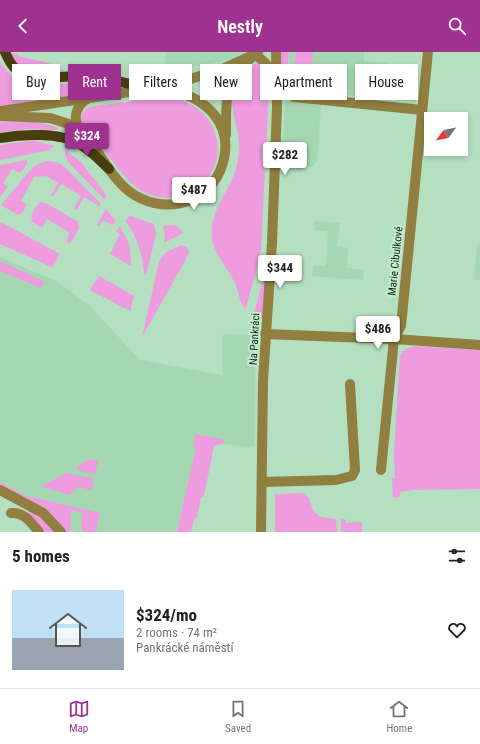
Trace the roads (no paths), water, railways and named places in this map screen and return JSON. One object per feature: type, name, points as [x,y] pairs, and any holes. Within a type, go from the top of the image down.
[{"type":"main road","points":[[5,52],[9,61],[17,70],[34,77],[83,76],[129,83]]},
{"type":"main road","points":[[0,138],[34,135],[48,136],[75,142],[94,155],[108,169]]},
{"type":"street","name":"Na Pankráci","points":[[261,532],[263,381],[272,243],[277,108],[276,52]]},
{"type":"street","name":"Marie Cibulkové","points":[[381,470],[394,339],[401,326],[428,52]]},
{"type":"street","points":[[192,78],[222,69],[256,53]]},
{"type":"street","points":[[256,53],[270,70],[277,108]]},
{"type":"street","points":[[86,100],[80,105],[76,114],[77,125],[108,169],[129,191],[141,199],[162,205],[182,204],[204,192],[214,181],[222,165],[230,87],[236,75],[256,53]]},
{"type":"street","points":[[192,97],[205,104],[215,115],[221,126],[225,145]]},
{"type":"street","points":[[0,111],[71,100]]},
{"type":"street","points":[[324,100],[422,110]]},
{"type":"street","points":[[0,116],[50,118],[69,124],[82,133]]},
{"type":"street","points":[[265,334],[394,339],[480,345]]},
{"type":"street","points":[[262,482],[336,480],[352,476],[355,470],[350,384]]},
{"type":"street","points":[[0,490],[43,513],[61,532]]},
{"type":"street","points":[[11,513],[17,513],[24,516],[39,532]]}]
